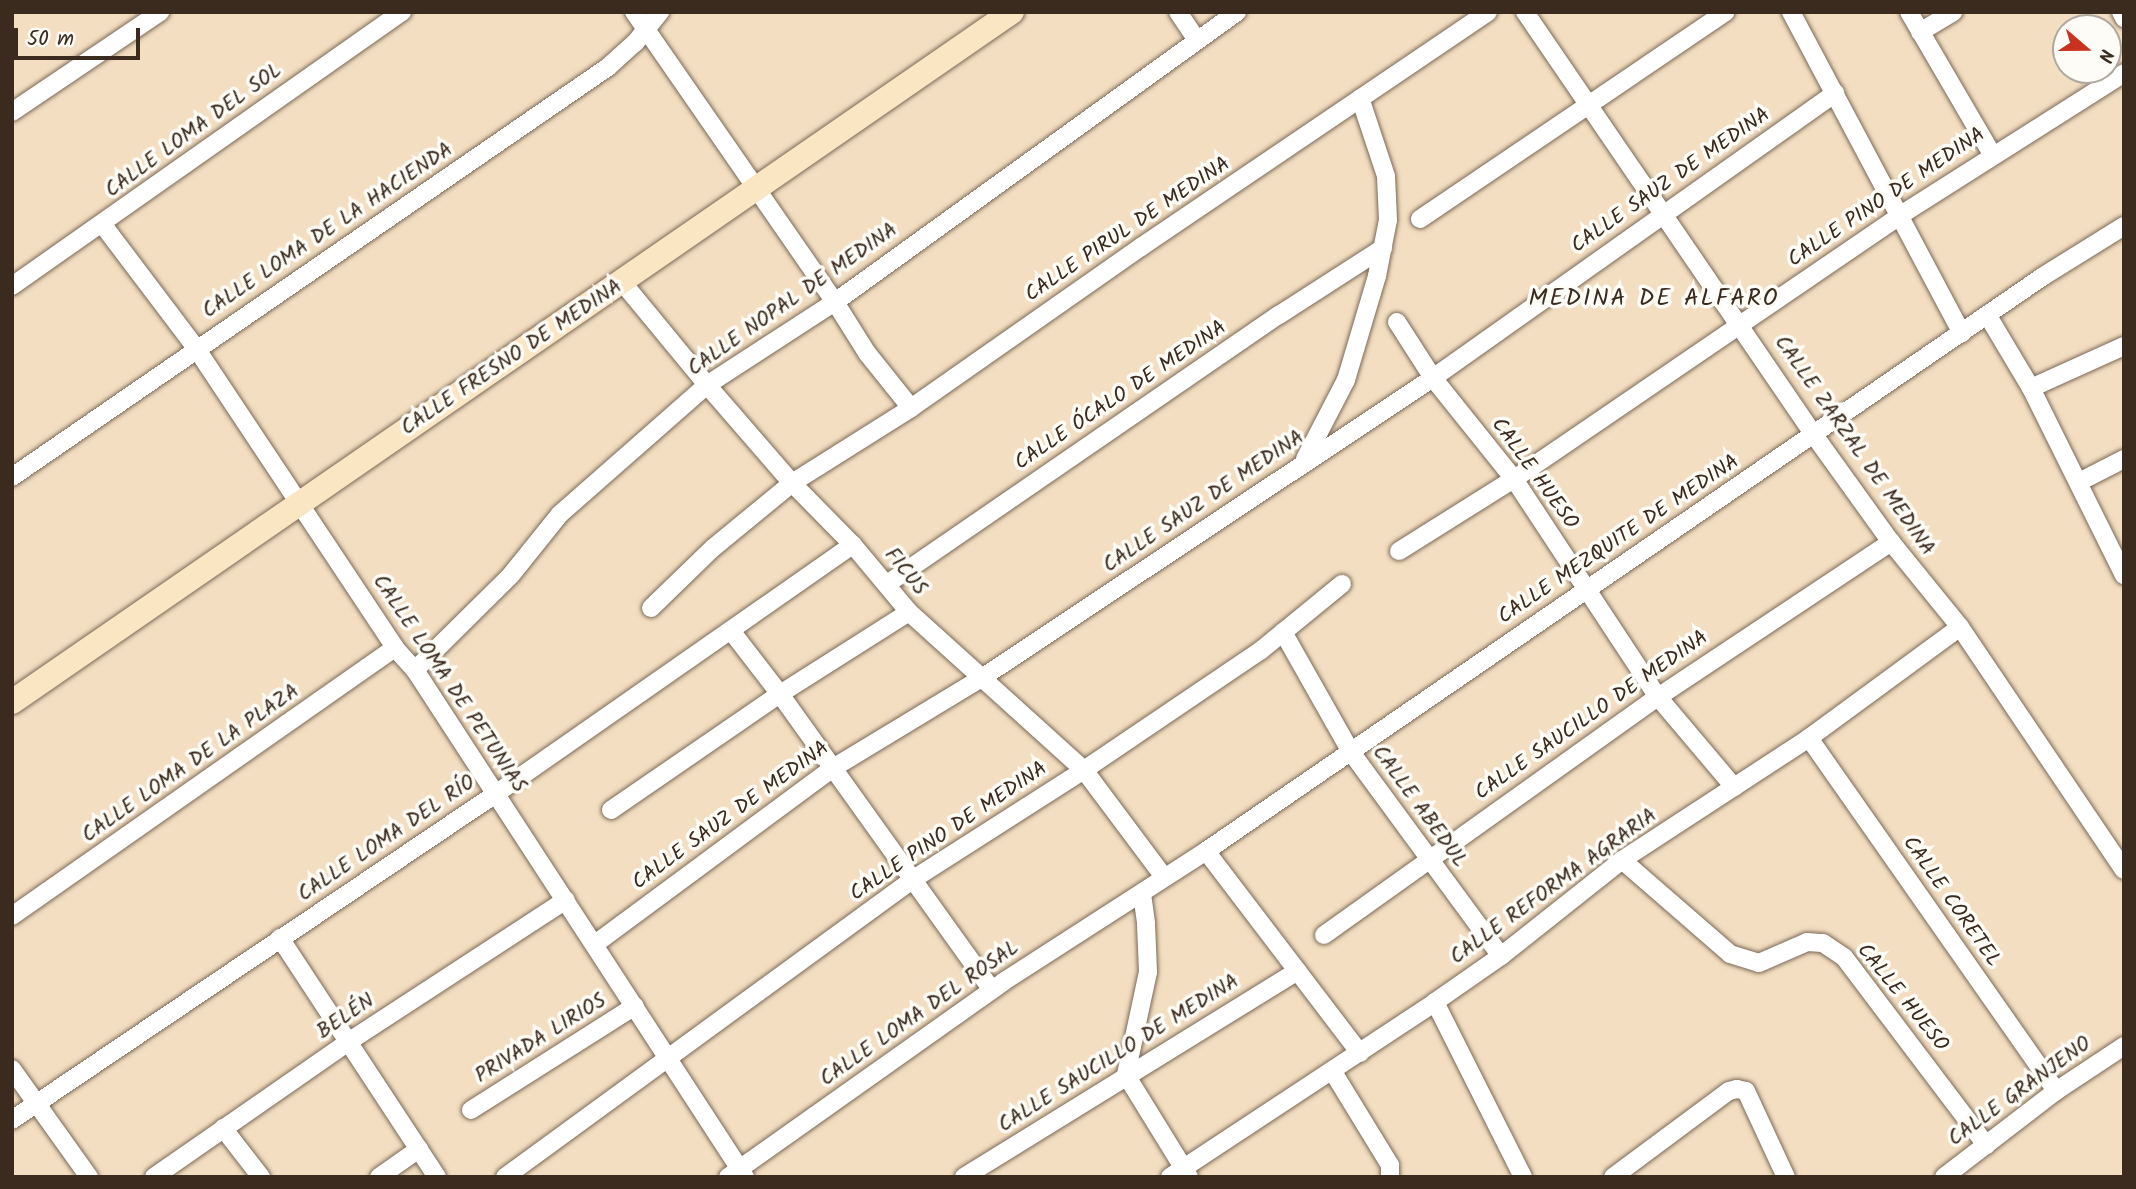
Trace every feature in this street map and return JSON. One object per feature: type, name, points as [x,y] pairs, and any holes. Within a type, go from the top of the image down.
[{"type":"street","points":[[12,112],[160,12]]},
{"type":"street","name":"CALLE LOMA DEL SOL","points":[[12,286],[103,225],[402,12]]},
{"type":"street","points":[[634,12],[835,302],[867,353],[911,408]]},
{"type":"street","name":"CALLE LOMA DE LA HACIENDA","points":[[12,477],[195,348],[608,67],[646,30],[660,12]]},
{"type":"street","name":"CALLE FRESNO DE MEDINA","points":[[12,702],[298,502],[622,283],[755,188],[1012,12]]},
{"type":"street","points":[[1178,12],[1196,38]]},
{"type":"street","name":"CALLE NOPAL DE MEDINA","points":[[415,670],[511,575],[560,514],[707,385],[835,302],[1196,38],[1237,12]]},
{"type":"street","name":"CALLE PIRUL DE MEDINA","points":[[650,608],[713,548],[792,483],[911,408],[1488,12]]},
{"type":"street","name":"CALLE ZARZAL DE MEDINA","points":[[1525,12],[1814,435],[1891,542],[1960,627],[2124,870]]},
{"type":"street","points":[[1420,219],[1726,12]]},
{"type":"street","points":[[1791,12],[1962,333]]},
{"type":"street","points":[[1909,12],[1992,154]]},
{"type":"street","points":[[1920,32],[1953,12]]},
{"type":"street","points":[[2121,12],[2124,18]]},
{"type":"street","name":"CALLE PINO DE MEDINA","points":[[1399,551],[1514,479],[1992,154],[2124,73]]},
{"type":"street","name":"CALLE SAUZ DE MEDINA","points":[[595,944],[833,768],[980,679],[1433,378],[1835,93]]},
{"type":"street","points":[[1301,465],[1332,412],[1346,380],[1383,248],[1388,220],[1386,176],[1360,98]]},
{"type":"street","name":"CALLE LOMA DE PETUNIAS","points":[[103,225],[195,348],[395,648],[415,670],[670,1058],[738,1174]]},
{"type":"street","name":"CALLE MEZQUITE DE MEDINA","points":[[1142,894],[1962,333],[2124,226]]},
{"type":"street","name":"CALLE ÓCALO DE MEDINA","points":[[887,584],[1279,315],[1383,248]]},
{"type":"street","name":"FICUS","points":[[622,283],[792,483],[853,545],[909,612],[980,679],[1084,770],[1164,877]]},
{"type":"street","points":[[1987,316],[2032,388],[2123,571]]},
{"type":"street","name":"CALLE HUESO","points":[[1397,322],[1433,378],[1514,479],[1658,697],[1734,787]]},
{"type":"street","points":[[2032,388],[2124,346]]},
{"type":"street","points":[[2079,482],[2124,459]]},
{"type":"street","name":"CALLE SAUCILLO DE MEDINA","points":[[1324,935],[1428,858],[1658,697],[1891,542]]},
{"type":"street","name":"CALLE LOMA DEL RÍO","points":[[12,1120],[732,632],[853,545]]},
{"type":"street","name":"CALLE PINO DE MEDINA","points":[[505,1177],[912,880],[1084,770],[1260,651],[1342,584]]},
{"type":"street","points":[[611,810],[780,694],[909,612]]},
{"type":"street","name":"CALLE REFORMA AGRARIA","points":[[1181,1174],[1501,956],[1622,860],[1809,738],[1960,627]]},
{"type":"street","points":[[732,632],[780,694],[992,990]]},
{"type":"street","name":"CALLE ABEDUL","points":[[1283,632],[1351,752],[1501,956]]},
{"type":"street","name":"CALLE LOMA DE LA PLAZA","points":[[12,916],[395,648]]},
{"type":"street","name":"CALLE CORETEL","points":[[1809,738],[2056,1091]]},
{"type":"street","points":[[1206,851],[1360,1053]]},
{"type":"street","name":"CALLE HUESO","points":[[1622,860],[1730,954],[1759,963],[1807,942],[1824,943],[1844,957],[1986,1145]]},
{"type":"street","points":[[1142,894],[1148,972],[1126,1075],[1181,1174]]},
{"type":"street","name":"CALLE LOMA DEL ROSAL","points":[[738,1174],[992,990],[1142,894]]},
{"type":"street","name":"BELÉN","points":[[154,1177],[348,1042],[566,900]]},
{"type":"street","points":[[280,938],[437,1177]]},
{"type":"street","name":"CALLE SAUCILLO DE MEDINA","points":[[964,1177],[1298,971]]},
{"type":"street","points":[[1435,1002],[1523,1177]]},
{"type":"street","name":"PRIVADA LIRIOS","points":[[471,1110],[635,1006]]},
{"type":"street","name":"CALLE GRANJENO","points":[[1944,1177],[2056,1091],[2124,1046]]},
{"type":"street","points":[[12,1069],[89,1177]]},
{"type":"street","points":[[1333,1072],[1390,1165],[1390,1177]]},
{"type":"street","points":[[1613,1177],[1729,1091],[1737,1089],[1746,1091],[1786,1177]]},
{"type":"street","points":[[223,1128],[261,1177]]},
{"type":"street","points":[[379,1177],[419,1149]]},
{"type":"district","name":"MEDINA DE ALFARO","points":[[1654,299]]}]
